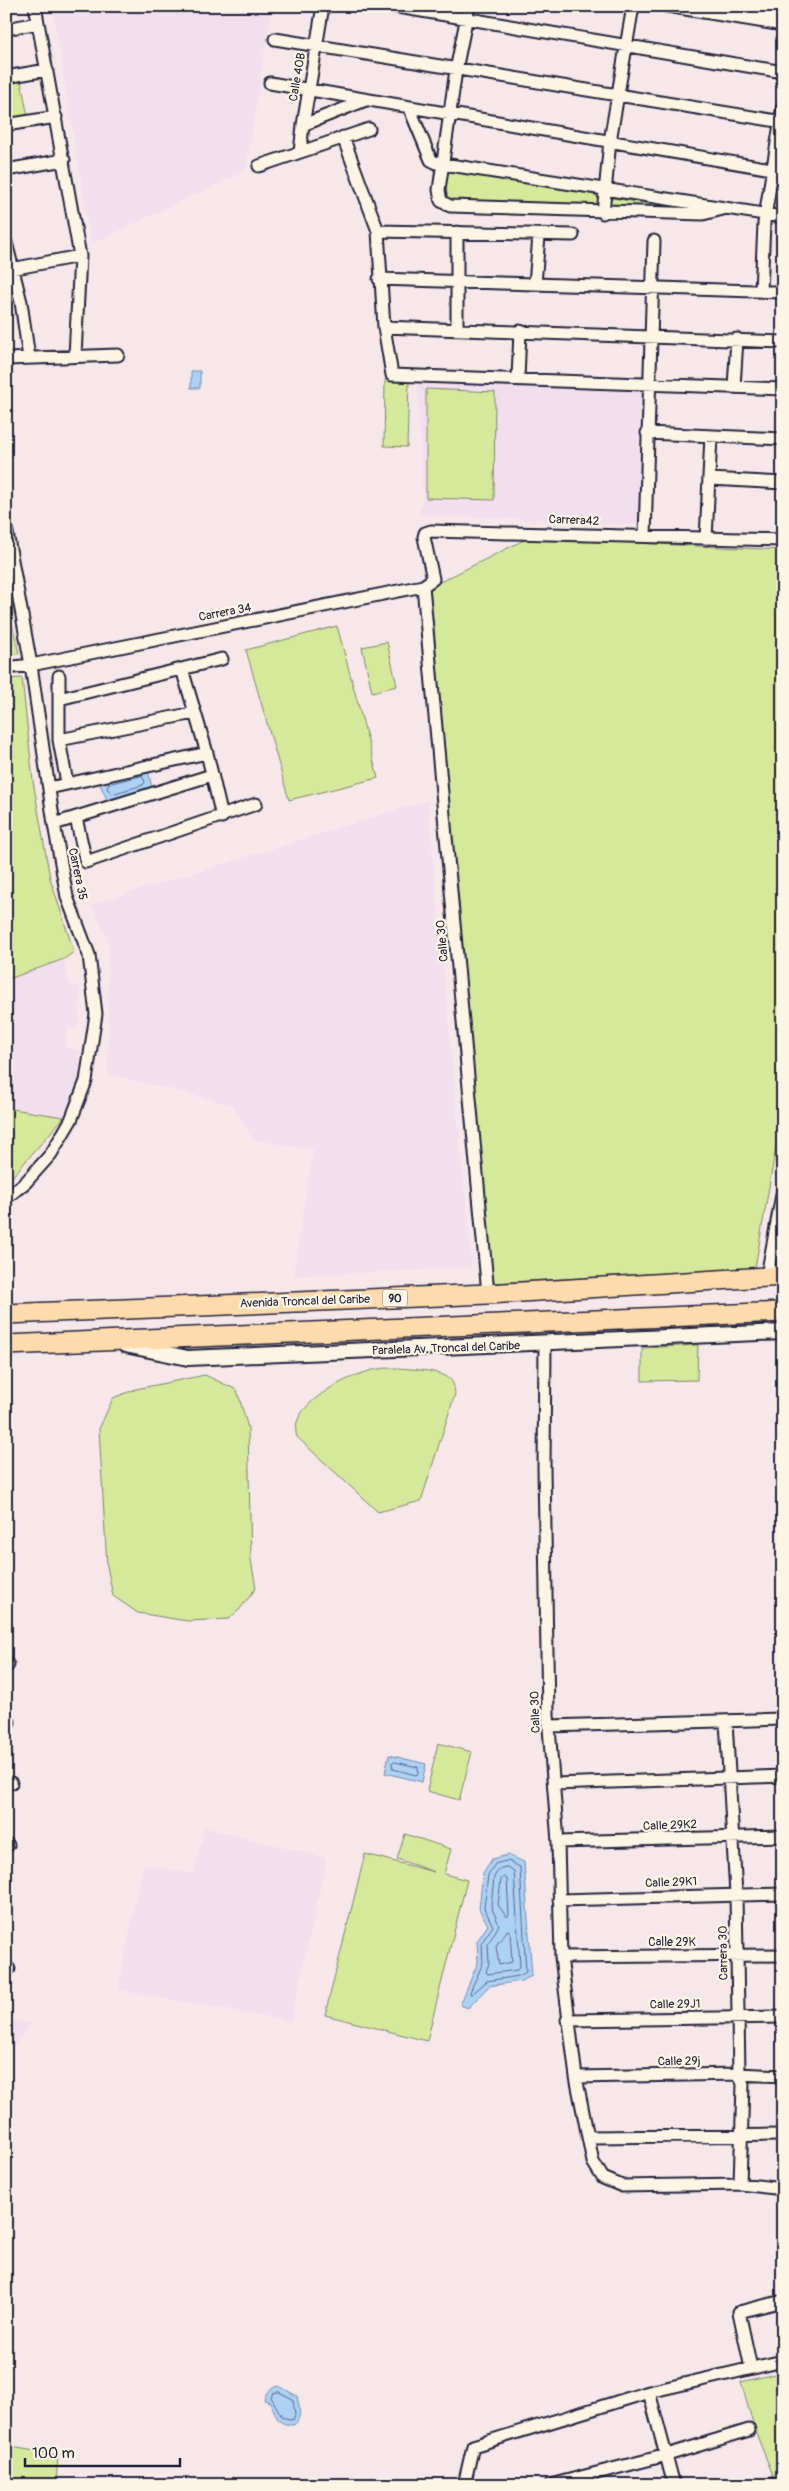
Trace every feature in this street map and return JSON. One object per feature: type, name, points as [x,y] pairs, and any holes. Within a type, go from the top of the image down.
[{"type":"highway","name":"Avenida Troncal del Caribe","points":[[6,1314],[488,1294],[775,1276]]},
{"type":"highway","points":[[6,1346],[783,1312]]},
{"type":"street","points":[[35,6],[80,256],[75,356]]},
{"type":"street","name":"Calle 40B","points":[[300,152],[302,125],[322,6]]},
{"type":"street","points":[[392,6],[783,72]]},
{"type":"street","points":[[469,6],[456,70],[438,190],[441,200],[450,206],[602,213],[703,214],[723,208]]},
{"type":"street","points":[[602,213],[610,141],[632,6]]},
{"type":"street","points":[[668,6],[783,25]]},
{"type":"street","points":[[731,6],[783,15]]},
{"type":"street","points":[[6,29],[38,23]]},
{"type":"street","points":[[275,39],[781,122]]},
{"type":"street","points":[[6,77],[47,70]]},
{"type":"street","points":[[270,83],[777,170]]},
{"type":"street","points":[[302,125],[367,100]]},
{"type":"street","points":[[761,291],[765,214],[777,170],[783,106]]},
{"type":"street","points":[[409,107],[431,160],[443,164],[783,217]]},
{"type":"street","points":[[6,125],[56,117]]},
{"type":"street","points":[[259,166],[369,129]]},
{"type":"street","points":[[343,137],[378,232],[379,279],[392,375],[783,389]]},
{"type":"street","points":[[6,170],[64,160]]},
{"type":"street","points":[[378,232],[457,232],[538,236],[573,235]]},
{"type":"street","points":[[457,232],[457,328]]},
{"type":"street","points":[[535,284],[538,236]]},
{"type":"street","points":[[645,536],[654,241]]},
{"type":"street","points":[[6,242],[9,270],[21,302],[29,358]]},
{"type":"street","points":[[9,270],[80,256]]},
{"type":"street","points":[[379,279],[783,292]]},
{"type":"street","points":[[384,327],[457,328],[783,342]]},
{"type":"street","points":[[518,379],[520,331]]},
{"type":"street","points":[[734,387],[737,339]]},
{"type":"street","points":[[6,359],[118,354]]},
{"type":"street","points":[[647,433],[783,439]]},
{"type":"street","points":[[706,539],[711,436]]},
{"type":"street","points":[[710,479],[783,483]]},
{"type":"street","name":"Carrera 35","points":[[6,527],[31,665],[54,824],[68,897],[89,955],[96,1014],[86,1081],[71,1120],[51,1154],[25,1183],[6,1198]]},
{"type":"street","name":"Carrera42","points":[[423,586],[433,580],[424,537],[425,533],[431,530],[783,540]]},
{"type":"street","name":"Carrera 34","points":[[6,668],[31,665],[423,586]]},
{"type":"street","name":"Calle 30","points":[[423,586],[488,1294]]},
{"type":"street","points":[[59,699],[222,660]]},
{"type":"street","points":[[182,669],[207,753],[222,817]]},
{"type":"street","points":[[59,676],[59,740],[67,783]]},
{"type":"street","points":[[59,740],[194,713]]},
{"type":"street","points":[[49,788],[207,753]]},
{"type":"street","points":[[54,824],[212,775]]},
{"type":"street","points":[[76,818],[86,862],[256,804]]},
{"type":"street","points":[[775,1276],[783,1189]]},
{"type":"street","name":"Paralela Av. Troncal del Caribe","points":[[110,1342],[188,1358],[545,1344],[783,1332]]},
{"type":"street","name":"Calle 30","points":[[545,1344],[544,1467],[549,1726],[558,1842],[561,1957],[567,2020],[576,2077],[597,2171],[603,2178],[622,2186],[740,2184],[783,2189]]},
{"type":"street","points":[[549,1726],[783,1719]]},
{"type":"street","name":"Carrera 30","points":[[726,1721],[736,1894],[740,2074],[743,2084],[740,2184]]},
{"type":"street","points":[[554,1784],[783,1776]]},
{"type":"street","name":"Calle 29K2","points":[[558,1842],[783,1836]]},
{"type":"street","name":"Calle 29K1","points":[[559,1900],[783,1894]]},
{"type":"street","name":"Calle 29K","points":[[561,1957],[783,1955]]},
{"type":"street","name":"Calle 29J1","points":[[567,2020],[783,2017]]},
{"type":"street","name":"Calle 29j","points":[[576,2077],[740,2074],[783,2076]]},
{"type":"street","points":[[588,2137],[783,2135]]},
{"type":"street","points":[[751,2368],[739,2312],[783,2301]]},
{"type":"street","points":[[464,2485],[473,2446],[649,2392],[783,2361]]},
{"type":"street","points":[[649,2392],[674,2485]]},
{"type":"street","points":[[550,2485],[667,2455],[748,2430]]},
{"type":"shaded area","points":[[52,6],[272,6],[246,171],[91,244]]},
{"type":"shaded area","points":[[417,378],[646,383],[640,525],[418,515],[423,499]]},
{"type":"shaded area","points":[[428,800],[472,1268],[293,1276],[313,1150],[253,1140],[232,1105],[108,1074],[108,937],[90,905]]},
{"type":"shaded area","points":[[64,959],[69,984],[80,987],[79,1029],[68,1027],[66,1047],[81,1051],[79,1082],[64,1117],[6,1108],[6,980]]},
{"type":"shaded area","points":[[204,1827],[327,1858],[291,2022],[118,1990],[143,1864],[194,1874]]},
{"type":"shaded area","points":[[6,2018],[32,2023],[10,2050],[6,2067]]},
{"type":"green space","points":[[20,76],[28,117],[6,122],[6,79]]},
{"type":"green space","points":[[453,170],[596,195],[599,200],[597,207],[448,201],[443,193],[447,173]]},
{"type":"green space","points":[[613,198],[677,209],[609,206],[608,203]]},
{"type":"green space","points":[[385,380],[409,381],[407,447],[384,446]]},
{"type":"green space","points":[[426,389],[495,392],[494,500],[426,498]]},
{"type":"green space","points":[[528,538],[783,550],[783,1106],[755,1268],[493,1283],[430,587]]},
{"type":"green space","points":[[6,596],[19,654],[6,655]]},
{"type":"green space","points":[[337,626],[378,778],[289,800],[246,650]]},
{"type":"green space","points":[[387,642],[397,686],[372,692],[362,647]]},
{"type":"green space","points":[[22,678],[33,781],[50,878],[74,952],[64,959],[6,980],[6,679]]},
{"type":"green space","points":[[6,1108],[64,1117],[6,1184]]},
{"type":"green space","points":[[698,1345],[697,1380],[642,1381],[642,1348]]},
{"type":"green space","points":[[397,1368],[423,1370],[442,1375],[452,1382],[455,1394],[421,1501],[378,1512],[297,1437],[296,1425],[301,1413],[311,1402],[338,1384],[367,1372]]},
{"type":"green space","points":[[205,1375],[237,1390],[248,1428],[251,1560],[256,1588],[240,1609],[229,1619],[187,1621],[138,1613],[113,1596],[107,1566],[99,1429],[113,1398],[136,1389]]},
{"type":"green space","points":[[438,1743],[472,1752],[459,1800],[427,1791]]},
{"type":"green space","points":[[405,1834],[451,1849],[444,1874],[467,1880],[427,2041],[325,2015],[365,1854],[434,1872],[397,1859]]},
{"type":"green space","points":[[783,2372],[783,2485],[777,2485],[755,2431],[741,2382]]},
{"type":"green space","points":[[6,2446],[58,2455],[56,2485],[6,2485]]},
{"type":"water","points":[[191,371],[200,371],[200,388],[191,388]]},
{"type":"water","points":[[148,770],[152,788],[107,800],[99,782]]},
{"type":"water","points":[[389,1755],[426,1764],[422,1782],[385,1773]]},
{"type":"water","points":[[508,1855],[524,1862],[532,1976],[521,1981],[489,1986],[468,2008],[460,2005],[478,1962],[477,1941],[488,1925],[479,1909],[483,1873],[492,1859]]},
{"type":"water","points":[[279,2386],[297,2396],[299,2419],[294,2425],[280,2422],[270,2402],[264,2400],[269,2390]]}]
